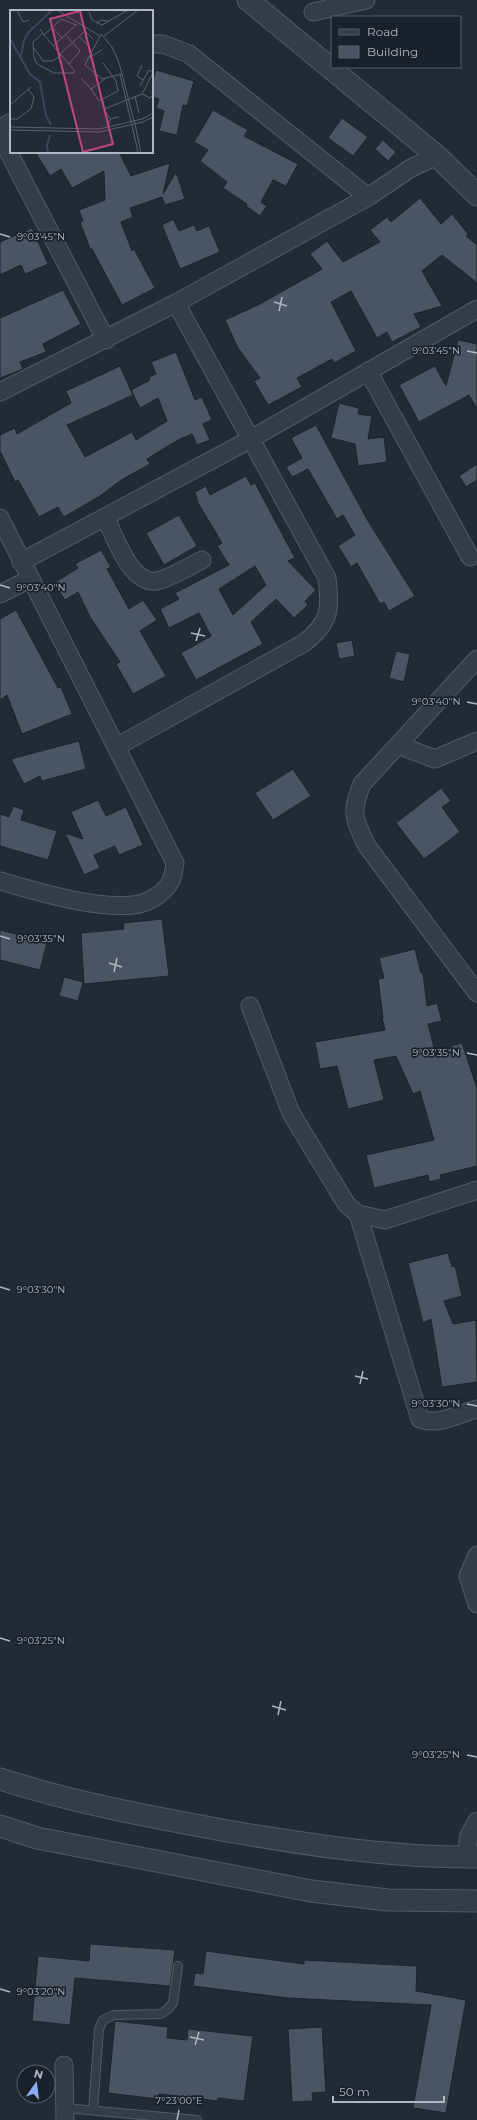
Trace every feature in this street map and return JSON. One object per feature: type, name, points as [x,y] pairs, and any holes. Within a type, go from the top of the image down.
[{"type":"street","points":[[248,0],[437,156],[477,195]]},
{"type":"street","points":[[313,12],[366,0]]},
{"type":"street","points":[[153,44],[163,44],[189,54],[368,197]]},
{"type":"street","points":[[0,128],[10,123]]},
{"type":"street","points":[[0,136],[106,340]]},
{"type":"street","points":[[0,392],[106,340],[176,303],[368,197],[410,168],[437,156]]},
{"type":"street","points":[[116,747],[304,643],[318,632],[326,618],[330,600],[327,578],[176,303]]},
{"type":"street","points":[[22,562],[251,439],[477,309]]},
{"type":"street","points":[[368,371],[470,557]]},
{"type":"street","points":[[105,517],[135,574],[146,580],[157,581],[202,560]]},
{"type":"street","points":[[0,518],[176,863],[170,884],[158,896],[135,906],[107,905],[44,894],[0,881]]},
{"type":"street","points":[[0,594],[30,579]]},
{"type":"street","points":[[477,659],[362,784],[354,804],[357,825],[367,846],[477,993]]},
{"type":"street","points":[[398,745],[435,759],[477,741]]},
{"type":"street","points":[[250,1006],[291,1113],[347,1205],[358,1214],[385,1220],[477,1190]]},
{"type":"street","points":[[358,1214],[420,1419],[429,1422],[438,1421],[477,1409]]},
{"type":"street","points":[[477,1555],[468,1576],[477,1604]]},
{"type":"street","points":[[0,1779],[43,1793],[168,1820],[319,1846],[472,1857],[469,1835],[477,1821]]},
{"type":"street","points":[[0,1826],[37,1838],[311,1891],[388,1900],[477,1901]]},
{"type":"street","points":[[64,2065],[65,2114]]},
{"type":"lane","points":[[93,2110],[99,2029],[103,2020],[114,2015],[160,2014],[168,2010],[172,2003],[178,1966]]},
{"type":"lane","points":[[65,2114],[93,2110],[197,2120]]},
{"type":"building","points":[[156,70],[194,81],[187,106],[183,105],[177,135],[159,131],[164,111],[156,108],[159,99],[153,97],[153,80]]},
{"type":"building","points":[[213,110],[248,130],[244,136],[298,164],[286,186],[273,180],[261,202],[267,206],[260,216],[246,206],[247,204],[223,188],[227,182],[200,161],[208,150],[194,142]]},
{"type":"building","points":[[342,118],[368,137],[353,156],[328,138]]},
{"type":"building","points":[[383,140],[396,152],[388,161],[375,149]]},
{"type":"building","points":[[36,153],[120,153],[131,176],[170,163],[163,194],[176,172],[185,199],[165,205],[162,197],[130,208],[133,217],[121,222],[132,251],[134,249],[155,288],[122,305],[92,249],[90,249],[80,222],[83,221],[79,210],[105,200],[104,171],[72,188],[61,169],[50,176]]},
{"type":"building","points":[[420,198],[441,224],[452,214],[468,234],[466,236],[477,245],[477,283],[442,255],[422,271],[442,306],[414,314],[421,327],[392,342],[387,332],[377,338],[351,291],[331,302],[356,351],[334,363],[332,359],[297,378],[302,387],[268,405],[254,381],[260,378],[238,348],[225,320],[260,304],[322,269],[310,254],[327,241],[343,262],[380,242],[370,230],[387,217],[391,222]]},
{"type":"building","points":[[173,219],[179,231],[194,225],[197,231],[209,226],[220,252],[180,269],[162,225]]},
{"type":"building","points":[[32,228],[48,264],[25,274],[21,265],[0,275],[0,242]]},
{"type":"building","points":[[63,290],[81,324],[43,344],[46,352],[20,362],[23,369],[0,378],[0,318]]},
{"type":"building","points":[[458,340],[477,344],[477,409],[469,395],[419,422],[399,385],[435,366],[446,386]]},
{"type":"building","points":[[176,352],[195,400],[202,397],[212,420],[203,424],[210,440],[197,445],[192,434],[178,440],[147,459],[150,464],[121,480],[100,496],[64,517],[58,507],[39,517],[18,480],[15,482],[0,451],[0,435],[15,428],[17,434],[71,403],[66,391],[120,366],[133,395],[67,425],[85,457],[132,432],[136,440],[167,421],[158,398],[140,408],[131,390],[150,380],[149,377],[156,374],[151,362]]},
{"type":"building","points":[[339,403],[359,408],[358,414],[372,416],[368,439],[384,437],[387,462],[358,466],[355,444],[331,438]]},
{"type":"building","points":[[316,425],[368,521],[415,596],[389,611],[384,602],[380,604],[357,563],[351,567],[338,546],[355,535],[343,515],[337,519],[308,469],[292,477],[286,467],[302,458],[291,438]]},
{"type":"building","points":[[477,464],[477,480],[466,487],[459,476]]},
{"type":"building","points":[[246,476],[251,485],[255,483],[295,558],[288,561],[316,590],[305,601],[308,605],[294,618],[276,599],[251,622],[263,644],[196,680],[181,653],[211,636],[199,613],[169,628],[160,609],[179,599],[175,593],[229,565],[217,546],[222,543],[198,503],[195,492],[206,486],[210,495]],"holes":[[[255,566],[266,585],[233,615],[219,589]]]},
{"type":"building","points":[[179,515],[197,546],[164,565],[146,533]]},
{"type":"building","points":[[101,550],[111,567],[107,569],[129,609],[143,600],[157,620],[140,631],[166,676],[133,694],[116,664],[120,662],[90,617],[78,592],[65,600],[54,583],[78,568],[75,564]]},
{"type":"building","points":[[16,610],[58,688],[61,687],[72,714],[22,734],[7,695],[0,700],[0,619]]},
{"type":"building","points":[[352,640],[355,656],[339,659],[336,643]]},
{"type":"building","points":[[396,651],[410,654],[404,682],[389,678]]},
{"type":"building","points":[[79,741],[86,769],[42,781],[40,776],[24,784],[11,759]]},
{"type":"building","points":[[293,769],[311,796],[273,820],[255,793]]},
{"type":"building","points":[[441,788],[451,801],[442,807],[460,832],[424,859],[396,823]]},
{"type":"building","points":[[98,800],[106,816],[126,807],[143,845],[119,855],[115,846],[94,855],[100,868],[84,875],[65,833],[83,839],[71,812]]},
{"type":"building","points":[[13,806],[24,810],[21,820],[57,831],[48,860],[0,846],[0,814],[9,817]]},
{"type":"building","points":[[162,919],[169,976],[84,984],[81,933],[124,929],[123,923]]},
{"type":"building","points":[[0,930],[47,942],[40,970],[0,960]]},
{"type":"building","points":[[415,949],[421,973],[423,973],[427,1006],[437,1003],[442,1021],[428,1024],[435,1051],[462,1043],[477,1088],[477,1166],[440,1175],[441,1179],[429,1182],[428,1175],[374,1188],[366,1155],[434,1140],[420,1091],[413,1094],[396,1056],[374,1060],[384,1100],[348,1109],[337,1066],[320,1069],[315,1042],[385,1030],[382,1018],[378,979],[384,978],[379,958]]},
{"type":"building","points":[[64,977],[83,982],[78,1001],[59,996]]},
{"type":"building","points":[[448,1253],[452,1267],[455,1266],[462,1296],[444,1301],[453,1324],[476,1320],[477,1382],[442,1387],[431,1319],[423,1323],[408,1263]]},
{"type":"building","points":[[90,1944],[175,1950],[170,1986],[75,1978],[70,2025],[32,2021],[38,1956],[89,1961]]},
{"type":"building","points":[[206,1951],[304,1964],[304,1960],[417,1966],[416,1991],[466,2000],[446,2113],[413,2108],[431,2005],[288,1998],[193,1986],[195,1973],[203,1974]]},
{"type":"building","points":[[115,2021],[168,2027],[167,2038],[187,2040],[188,2029],[253,2036],[244,2101],[218,2098],[218,2101],[159,2094],[158,2099],[108,2093]]},
{"type":"building","points":[[322,2027],[326,2092],[312,2093],[313,2101],[292,2102],[288,2029]]}]
